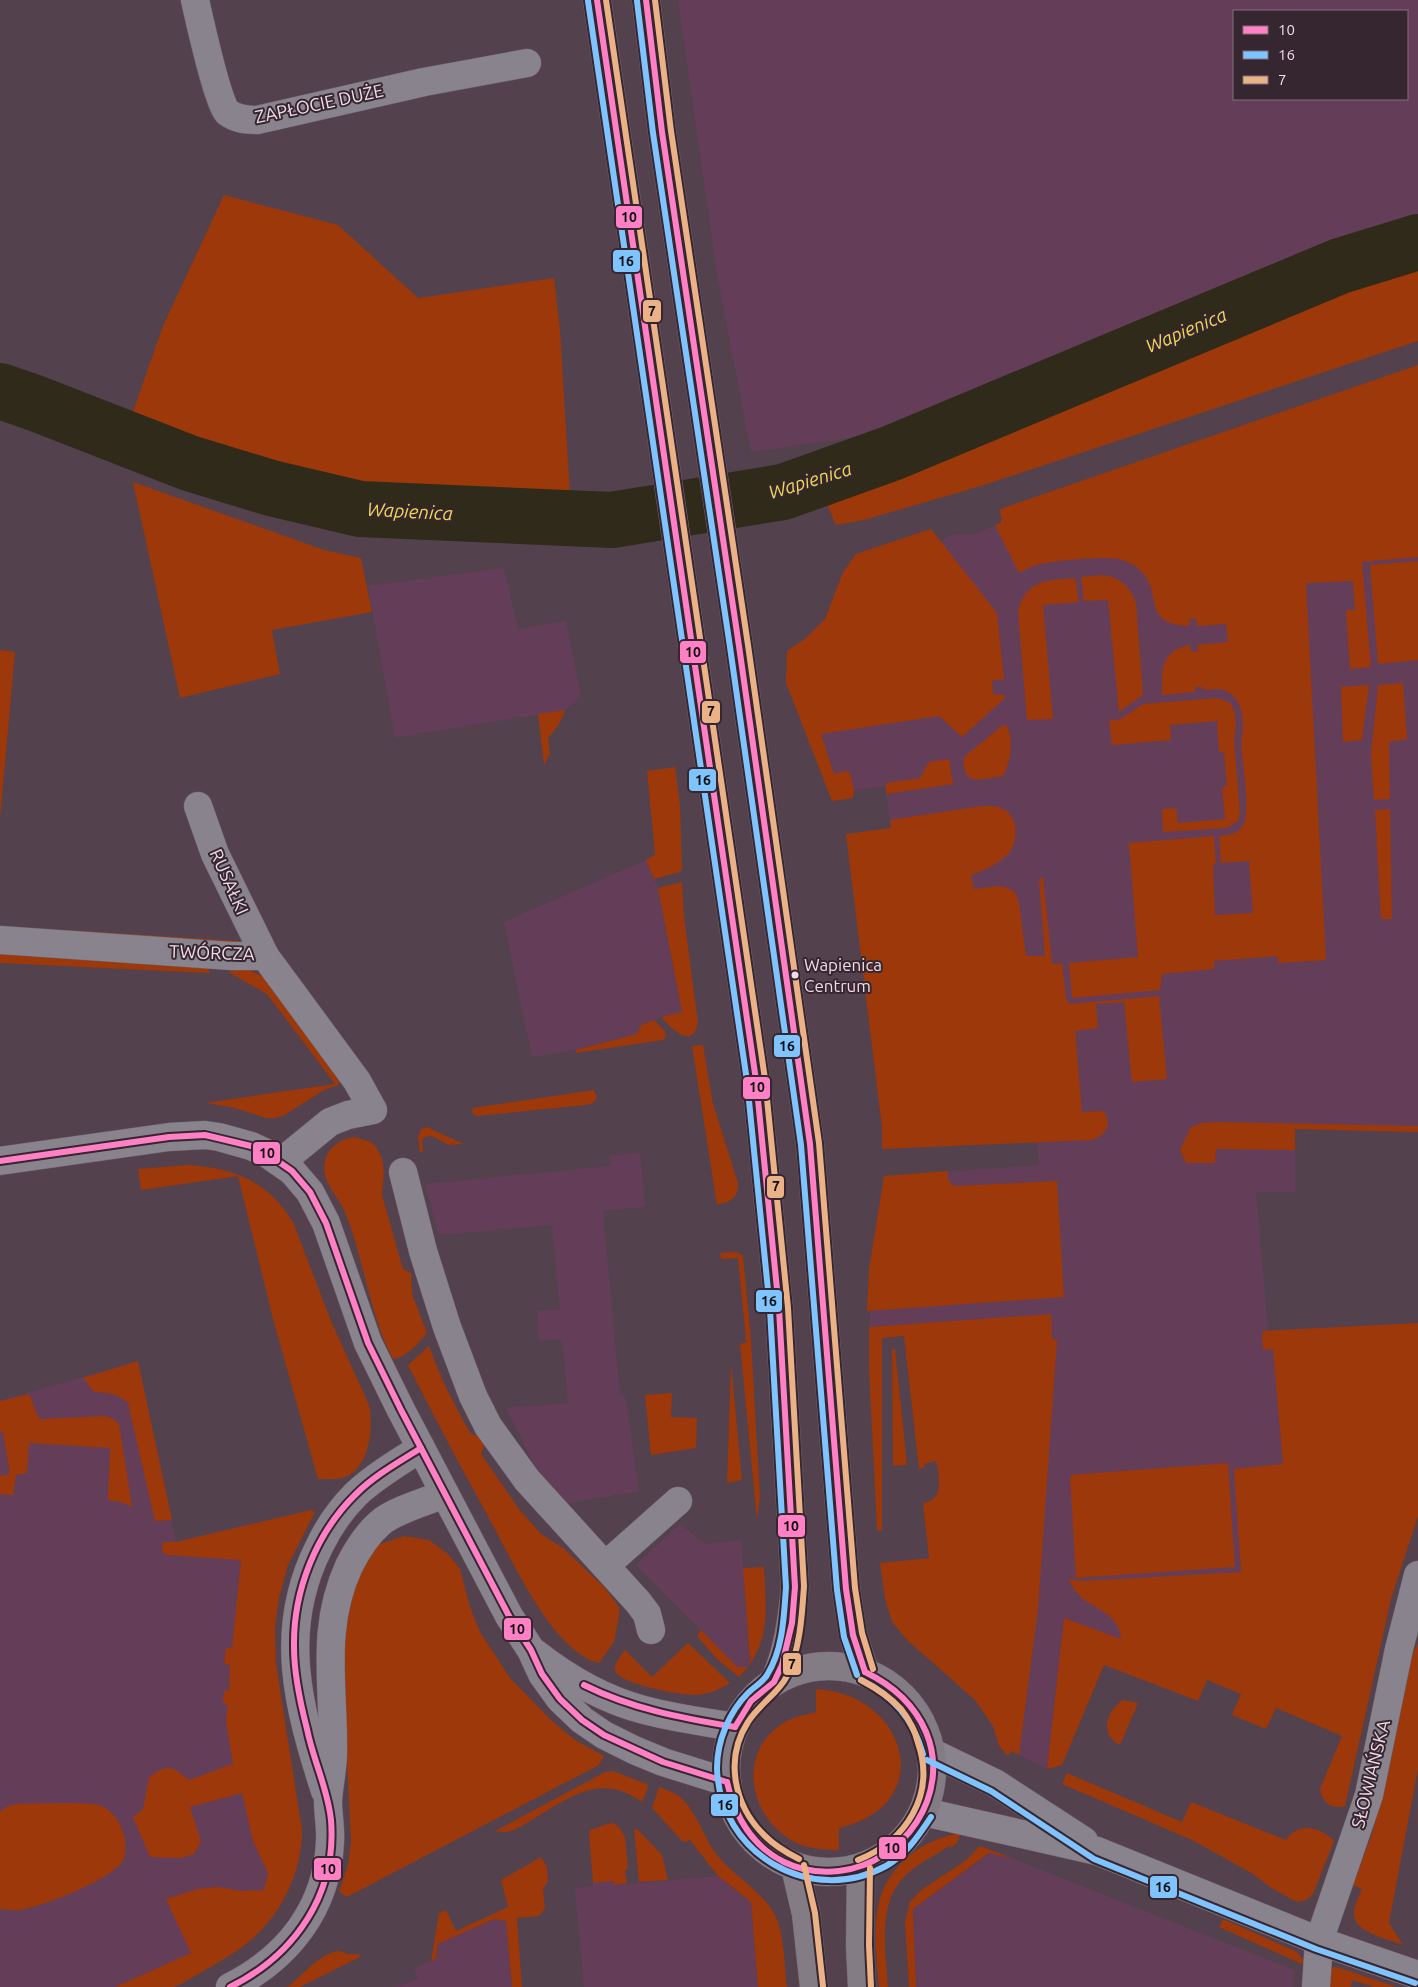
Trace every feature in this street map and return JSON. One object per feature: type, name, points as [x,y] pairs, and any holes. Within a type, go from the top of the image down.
[{"type":"main road","points":[[597,0],[756,1080],[771,1221],[795,1587],[792,1623],[782,1665],[774,1682]]},
{"type":"main road","points":[[646,0],[662,132],[810,1144],[846,1590],[853,1634],[866,1672]]},
{"type":"main road","points":[[819,1667],[849,1668],[866,1672],[890,1685],[909,1704],[923,1726],[931,1752],[932,1783],[924,1812],[913,1831],[898,1847],[881,1860],[861,1868],[839,1873],[817,1872],[795,1867],[770,1854],[749,1835],[734,1810],[727,1782],[727,1754],[735,1727],[751,1701],[774,1682],[803,1669],[819,1667]]},
{"type":"main road","points":[[795,1867],[806,1914],[814,1987]]},
{"type":"main road","points":[[861,1868],[862,1987]]},
{"type":"street","name":"ZAPŁOCIE DUŻE","points":[[195,0],[217,90],[226,111],[240,119],[256,120],[424,82],[527,63]]},
{"type":"street","name":"RUSAŁKI","points":[[198,806],[215,854],[265,956]]},
{"type":"street","name":"TWÓRCZA","points":[[0,940],[231,956],[265,956],[356,1081],[373,1110],[348,1115],[330,1122],[281,1162]]},
{"type":"street","points":[[0,1161],[169,1137],[205,1135],[251,1146],[281,1162],[302,1181],[319,1207],[332,1238],[368,1343],[509,1616],[531,1650],[542,1674],[560,1699],[582,1720],[604,1735],[663,1762],[727,1782]]},
{"type":"street","points":[[403,1172],[423,1251],[447,1327],[473,1396],[484,1418],[527,1480],[638,1602],[647,1614],[651,1630]]},
{"type":"street","points":[[230,1987],[260,1971],[286,1948],[301,1929],[314,1908],[329,1858],[330,1823],[328,1802],[309,1742],[296,1669],[295,1625],[304,1583],[320,1544],[346,1505],[374,1478],[421,1448]]},
{"type":"street","points":[[328,1802],[334,1754],[330,1635],[338,1594],[354,1556],[364,1539],[382,1521],[445,1494]]},
{"type":"street","points":[[606,1565],[678,1501]]},
{"type":"street","name":"SŁOWIAŃSKA","points":[[1316,1987],[1319,1940],[1369,1795],[1414,1606],[1418,1575]]},
{"type":"street","points":[[531,1650],[553,1667],[578,1682],[623,1703],[662,1714],[735,1727]]},
{"type":"street","points":[[931,1752],[1002,1787],[1097,1851]]},
{"type":"street","points":[[924,1812],[985,1824],[1097,1851],[1319,1940],[1418,1975]]},
{"type":"shaded area","points":[[678,0],[1418,0],[1418,225],[1284,267],[1028,375],[882,433],[751,452],[717,274]]},
{"type":"shaded area","points":[[224,195],[338,225],[418,298],[554,278],[560,329],[570,495],[544,498],[353,492],[294,477],[204,449],[130,420],[163,326]]},
{"type":"shaded area","points":[[1418,257],[1418,341],[981,486],[864,520],[836,525],[826,502],[903,463],[1357,277]]},
{"type":"shaded area","points":[[1418,365],[1418,557],[1362,562],[1371,667],[1350,669],[1346,610],[1355,610],[1353,581],[1306,583],[1326,960],[1279,963],[1277,956],[1214,961],[1214,969],[1162,974],[1160,990],[1072,998],[1069,963],[1138,957],[1129,843],[1214,836],[1216,864],[1213,865],[1215,915],[1253,913],[1249,861],[1221,863],[1219,836],[1236,832],[1243,825],[1245,819],[1246,798],[1241,742],[1242,712],[1236,699],[1221,689],[1203,690],[1202,687],[1195,687],[1195,692],[1162,695],[1163,670],[1168,657],[1180,648],[1190,645],[1191,652],[1198,651],[1197,645],[1228,642],[1226,624],[1197,626],[1196,618],[1189,619],[1190,626],[1174,624],[1164,620],[1155,607],[1148,580],[1136,567],[1118,559],[1051,562],[1033,566],[1019,573],[995,525],[1002,522],[1000,509]]},
{"type":"shaded area","points":[[133,482],[324,550],[361,558],[372,612],[272,630],[280,674],[180,698]]},
{"type":"shaded area","points":[[1000,509],[1418,544],[1418,1132],[1295,1129],[1295,1192],[1256,1192],[1268,1331],[1418,1323],[1389,1574],[1358,1727],[1064,1618],[1047,1769],[1010,1750],[955,1567],[914,1324],[869,1327],[887,1176],[1039,1165],[1038,1150],[1037,1142],[856,912],[846,834],[891,828],[885,786],[840,793],[799,669],[827,639],[856,554],[931,529],[941,541],[950,535],[974,534],[1001,523]]},
{"type":"shaded area","points":[[931,529],[997,613],[1004,679],[992,681],[993,694],[1005,695],[1004,699],[962,737],[939,716],[821,734],[834,774],[846,771],[850,773],[854,790],[853,798],[832,801],[786,683],[787,651],[805,639],[825,619],[843,572],[856,554]]},
{"type":"shaded area","points":[[1418,561],[1418,660],[1378,664],[1370,565]]},
{"type":"shaded area","points":[[504,568],[518,629],[566,621],[581,696],[565,710],[395,738],[368,586]]},
{"type":"shaded area","points":[[1102,575],[1124,583],[1136,603],[1143,695],[1119,712],[1108,600],[1084,601],[1081,577]]},
{"type":"shaded area","points":[[1075,578],[1079,602],[1043,605],[1053,719],[1027,720],[1018,612],[1021,601],[1026,593],[1039,584],[1047,581]]},
{"type":"shaded area","points":[[0,650],[15,652],[0,819]]},
{"type":"shaded area","points":[[1403,683],[1407,739],[1389,742],[1390,799],[1374,800],[1371,755],[1378,685]]},
{"type":"shaded area","points":[[1369,685],[1362,740],[1343,742],[1341,687]]},
{"type":"shaded area","points":[[1217,698],[1229,702],[1235,715],[1234,740],[1240,812],[1238,821],[1227,828],[1163,832],[1162,809],[1176,808],[1178,823],[1225,819],[1222,787],[1227,786],[1224,752],[1219,752],[1217,721],[1170,725],[1171,740],[1112,745],[1109,721],[1121,719],[1143,704]]},
{"type":"shaded area","points":[[565,710],[558,725],[548,738],[550,754],[544,765],[538,714]]},
{"type":"shaded area","points":[[1003,725],[1007,726],[1011,745],[1010,758],[1003,776],[980,779],[970,777],[964,767],[964,757]]},
{"type":"shaded area","points":[[949,759],[953,784],[886,794],[886,783],[920,778],[929,762]]},
{"type":"shaded area","points":[[675,767],[680,805],[682,870],[654,879],[646,860],[655,855],[647,771]]},
{"type":"shaded area","points":[[982,806],[997,807],[1005,810],[1013,820],[1016,833],[1013,846],[1006,856],[980,872],[971,875],[974,889],[999,886],[1015,892],[1019,903],[1026,956],[1045,956],[1039,878],[1043,878],[1052,964],[1062,963],[1066,998],[1069,1004],[1159,996],[1167,1079],[1132,1082],[1124,1002],[1096,1004],[1098,1028],[1075,1031],[1082,1112],[1103,1111],[1108,1120],[1108,1125],[1100,1136],[1091,1140],[882,1149],[882,1128],[846,834],[891,828],[890,820]]},
{"type":"shaded area","points":[[1390,809],[1392,919],[1381,919],[1375,810]]},
{"type":"shaded area","points":[[646,860],[658,888],[682,1013],[661,1017],[641,1025],[637,1034],[576,1050],[532,1057],[504,922]]},
{"type":"shaded area","points":[[682,882],[684,917],[698,1022],[692,1035],[687,1036],[676,1032],[661,1017],[682,1012],[658,888]]},
{"type":"shaded area","points":[[68,930],[240,941],[233,944],[74,938]]},
{"type":"shaded area","points":[[0,953],[209,965],[209,973],[0,963]]},
{"type":"shaded area","points":[[231,965],[245,968],[264,977],[337,1073],[339,1085],[324,1090],[283,1116],[275,1118],[266,1118],[231,1107],[205,1103],[335,1084],[267,994],[230,973]]},
{"type":"shaded area","points":[[654,1020],[665,1031],[666,1036],[663,1040],[576,1053],[576,1050],[637,1034],[641,1025]]},
{"type":"shaded area","points":[[703,1045],[713,1104],[738,1183],[735,1196],[727,1202],[717,1205],[692,1046]]},
{"type":"shaded area","points":[[594,1090],[597,1098],[593,1103],[586,1105],[477,1116],[473,1114],[472,1108]]},
{"type":"shaded area","points":[[1202,1123],[1418,1126],[1418,1132],[1295,1129],[1295,1150],[1216,1149],[1215,1163],[1186,1163],[1180,1150],[1191,1127]]},
{"type":"shaded area","points":[[428,1127],[464,1144],[449,1145],[432,1136],[425,1137],[422,1140],[423,1152],[420,1153],[418,1137],[421,1129]]},
{"type":"shaded area","points":[[355,1137],[371,1142],[382,1158],[384,1173],[382,1195],[403,1269],[411,1273],[412,1294],[427,1333],[408,1353],[393,1359],[378,1323],[351,1228],[344,1210],[330,1187],[325,1174],[325,1161],[329,1151],[341,1141]]},
{"type":"shaded area","points":[[640,1153],[645,1207],[603,1211],[620,1396],[625,1395],[639,1491],[568,1503],[540,1476],[506,1408],[568,1403],[562,1339],[539,1341],[537,1311],[560,1309],[552,1225],[439,1235],[425,1184],[611,1166],[610,1155]]},
{"type":"shaded area","points":[[188,1165],[221,1169],[248,1179],[272,1196],[293,1222],[331,1321],[369,1405],[371,1424],[365,1455],[354,1472],[346,1477],[318,1479],[273,1319],[238,1176],[141,1190],[138,1169]]},
{"type":"shaded area","points":[[948,1171],[948,1180],[954,1186],[1057,1181],[1064,1297],[867,1311],[869,1269],[884,1176]]},
{"type":"shaded area","points":[[735,1252],[743,1255],[751,1340],[760,1497],[757,1520],[740,1344],[748,1342],[746,1341],[738,1258],[721,1259],[720,1253]]},
{"type":"shaded area","points":[[1051,1314],[1052,1339],[1057,1340],[1038,1609],[1019,1755],[1011,1751],[1008,1756],[999,1746],[993,1726],[975,1700],[907,1640],[892,1622],[885,1599],[880,1563],[929,1558],[923,1503],[930,1501],[938,1493],[939,1481],[936,1461],[924,1464],[925,1467],[919,1469],[904,1336],[882,1338],[882,1531],[877,1530],[869,1371],[869,1327]]},
{"type":"shaded area","points":[[1418,1323],[1418,1516],[1391,1599],[1345,1806],[1336,1807],[1325,1802],[1320,1789],[1342,1736],[1276,1708],[1266,1729],[1232,1715],[1241,1694],[1207,1680],[1198,1701],[1104,1665],[1062,1765],[1047,1769],[1064,1618],[1121,1639],[1120,1631],[1112,1619],[1082,1598],[1068,1579],[1082,1581],[1241,1572],[1234,1469],[1283,1464],[1273,1349],[1263,1350],[1262,1331]]},
{"type":"shaded area","points":[[429,1346],[453,1402],[471,1434],[481,1437],[485,1444],[481,1454],[519,1509],[541,1534],[563,1548],[605,1588],[619,1607],[614,1642],[599,1663],[577,1652],[557,1633],[539,1608],[510,1558],[408,1365]]},
{"type":"shaded area","points":[[892,1349],[895,1349],[907,1465],[893,1466]]},
{"type":"shaded area","points":[[138,1361],[176,1542],[249,1524],[253,1841],[268,1873],[264,1890],[191,1953],[115,1987],[0,1987],[0,1401]]},
{"type":"shaded area","points":[[138,1361],[172,1520],[155,1521],[128,1403],[112,1394],[94,1392],[83,1378]]},
{"type":"shaded area","points":[[731,1363],[742,1480],[727,1483]]},
{"type":"shaded area","points":[[672,1393],[671,1417],[697,1418],[696,1448],[651,1455],[645,1395]]},
{"type":"shaded area","points":[[29,1394],[39,1419],[105,1416],[119,1424],[132,1507],[121,1502],[108,1500],[110,1448],[29,1443],[27,1473],[16,1475],[13,1495],[0,1494],[0,1476],[10,1474],[3,1432],[0,1432],[0,1401]]},
{"type":"shaded area","points":[[1228,1463],[1235,1567],[1076,1578],[1070,1475]]},
{"type":"shaded area","points":[[311,1510],[315,1512],[288,1565],[279,1598],[275,1627],[276,1664],[302,1830],[299,1861],[289,1890],[273,1916],[252,1939],[227,1957],[181,1984],[174,1987],[115,1987],[191,1953],[166,1899],[198,1889],[218,1887],[242,1891],[264,1890],[268,1873],[253,1841],[242,1793],[190,1807],[201,1842],[194,1854],[182,1858],[150,1857],[133,1817],[143,1809],[149,1778],[160,1770],[165,1768],[174,1769],[189,1780],[233,1764],[226,1722],[228,1705],[223,1704],[224,1691],[229,1691],[230,1665],[224,1664],[226,1648],[232,1648],[241,1560],[167,1555],[162,1552],[163,1542],[176,1542]]},
{"type":"shaded area","points":[[680,1524],[705,1544],[741,1540],[750,1661],[748,1667],[737,1667],[636,1565]]},
{"type":"shaded area","points":[[404,1536],[429,1540],[448,1554],[460,1569],[470,1607],[480,1632],[510,1678],[552,1721],[575,1740],[604,1756],[599,1765],[347,1897],[339,1892],[348,1865],[351,1841],[341,1644],[357,1575],[377,1545]]},
{"type":"shaded area","points":[[764,1567],[765,1625],[757,1652],[748,1666],[750,1661],[743,1568]]},
{"type":"shaded area","points":[[701,1630],[737,1667],[747,1667],[739,1677],[717,1659],[697,1636]]},
{"type":"shaded area","points":[[688,1643],[730,1683],[708,1693],[699,1695],[687,1694],[664,1691],[637,1684],[618,1675],[615,1670],[617,1662],[625,1650],[652,1677]]},
{"type":"shaded area","points":[[1418,1643],[1418,1769],[1389,1923],[1403,1945],[1372,1934],[1358,1925],[1354,1912],[1362,1889],[1353,1885],[1372,1834],[1388,1772],[1413,1653]]},
{"type":"shaded area","points":[[816,1689],[848,1696],[873,1710],[890,1729],[900,1752],[900,1776],[890,1798],[870,1816],[839,1828],[839,1850],[801,1845],[783,1835],[769,1821],[759,1804],[754,1786],[754,1767],[759,1750],[770,1734],[787,1721],[816,1712]]},
{"type":"shaded area","points":[[1123,1700],[1138,1703],[1120,1745],[1113,1741],[1109,1735],[1107,1723],[1112,1710]]},
{"type":"shaded area","points":[[613,1771],[649,1785],[642,1802],[626,1793],[612,1789],[598,1789],[571,1797],[514,1830],[506,1832],[495,1831],[605,1772]]},
{"type":"shaded area","points":[[1067,1773],[1182,1822],[1191,1802],[1286,1840],[1297,1830],[1309,1828],[1322,1832],[1334,1841],[1313,1894],[1306,1900],[1298,1902],[1194,1841],[1062,1784]]},
{"type":"shaded area","points":[[659,1787],[675,1794],[686,1803],[717,1855],[763,1898],[775,1915],[781,1932],[787,1987],[758,1987],[751,1902],[718,1876],[690,1840],[682,1841],[652,1808]]},
{"type":"shaded area","points":[[17,1804],[94,1804],[105,1808],[120,1824],[125,1842],[124,1859],[104,1877],[75,1892],[30,1908],[19,1910],[0,1909],[0,1812],[6,1807]]},
{"type":"shaded area","points":[[613,1823],[619,1827],[625,1837],[628,1867],[625,1872],[627,1883],[614,1885],[614,1881],[593,1883],[590,1830]]},
{"type":"shaded area","points":[[637,1829],[662,1855],[668,1880],[639,1882],[634,1830]]},
{"type":"shaded area","points":[[961,1833],[957,1843],[951,1848],[949,1846],[917,1866],[897,1885],[887,1912],[885,1927],[888,1987],[879,1987],[876,1926],[882,1892],[897,1867],[920,1848],[933,1841]]},
{"type":"shaded area","points":[[980,1846],[1014,1859],[989,1853],[913,1909],[916,1987],[909,1987],[905,1921],[910,1902],[921,1890],[965,1861]]},
{"type":"shaded area","points":[[990,1853],[1014,1859],[1294,1970],[1293,1987],[916,1987],[913,1909]]},
{"type":"shaded area","points":[[541,1857],[547,1867],[548,1882],[543,1888],[545,1908],[539,1916],[517,1918],[522,1987],[512,1987],[506,1921],[494,1919],[438,1944],[436,1958],[431,1962],[439,1913],[446,1910],[456,1931],[508,1907],[501,1880]]},
{"type":"shaded area","points":[[718,1876],[751,1902],[758,1987],[584,1987],[575,1888],[593,1886],[593,1883],[614,1881],[615,1885]]},
{"type":"shaded area","points":[[494,1919],[506,1921],[512,1987],[396,1987],[418,1979],[414,1969],[436,1958],[438,1944]]},
{"type":"shaded area","points":[[1223,1919],[1297,1952],[1304,1961],[1304,1965],[1219,1927]]},
{"type":"shaded area","points":[[337,1951],[346,1954],[359,1954],[360,1957],[300,1987],[287,1987],[316,1961]]},
{"type":"shaded area","points":[[1334,1967],[1396,1987],[1374,1987],[1352,1980],[1351,1987],[1328,1987],[1329,1969]]},
{"type":"waterway","name":"Wapienica","points":[[0,391],[189,463],[271,488],[360,509],[612,520],[783,492],[892,453],[1340,266],[1418,242]]},
{"type":"transit line","name":"10","points":[[597,0],[756,1080],[779,1309],[795,1587],[792,1623],[782,1665],[774,1682],[751,1701],[735,1727]]},
{"type":"transit line","name":"7","points":[[606,0],[765,1079],[788,1308],[804,1586],[801,1621],[798,1644],[787,1676],[779,1688],[752,1716],[741,1736],[736,1751],[736,1782],[740,1797],[754,1824],[773,1843],[799,1859]]},
{"type":"transit line","name":"10","points":[[646,0],[662,132],[739,646],[810,1144],[846,1589],[853,1635],[865,1672]]},
{"type":"transit line","name":"7","points":[[655,0],[671,131],[748,645],[819,1143],[855,1588],[862,1633],[873,1669]]},
{"type":"transit line","name":"16","points":[[588,1],[747,1081],[770,1310],[786,1587],[783,1621],[780,1644],[765,1678],[741,1701],[725,1727],[719,1748],[717,1768],[722,1799],[734,1825],[752,1848],[774,1865],[800,1876],[828,1880],[857,1877],[886,1866],[906,1850],[917,1838],[931,1817]]},
{"type":"transit line","name":"16","points":[[637,1],[653,133],[730,647],[801,1145],[837,1590],[844,1637],[857,1675]]},
{"type":"transit line","name":"10","points":[[0,1161],[169,1137],[205,1135],[251,1146],[266,1153],[292,1171],[310,1192],[326,1223],[368,1343],[401,1410],[509,1616],[531,1650],[542,1674],[560,1699],[582,1720],[604,1735],[663,1762],[727,1782]]},
{"type":"transit line","name":"10","points":[[230,1987],[253,1974],[274,1958],[292,1940],[307,1919],[319,1897],[327,1873],[331,1847],[331,1820],[324,1786],[302,1709],[294,1657],[298,1605],[310,1564],[329,1526],[356,1494],[379,1475],[421,1448]]},
{"type":"transit line","name":"10","points":[[727,1782],[730,1795],[746,1829],[763,1848],[784,1862],[804,1869],[832,1872],[862,1866],[884,1855],[902,1840],[917,1822],[927,1801],[933,1779],[932,1755],[926,1732],[909,1704],[893,1689],[865,1672]]},
{"type":"transit line","name":"16","points":[[861,1680],[883,1693],[901,1710],[914,1730],[923,1754]]},
{"type":"transit line","name":"7","points":[[858,1860],[875,1852],[903,1828],[913,1814],[920,1798],[923,1781],[923,1762],[918,1743],[907,1717],[887,1696],[861,1680]]},
{"type":"transit line","name":"10","points":[[584,1685],[639,1706],[677,1716],[735,1727]]},
{"type":"transit line","name":"16","points":[[927,1760],[991,1791],[1094,1859],[1316,1949],[1415,1983]]},
{"type":"transit line","name":"7","points":[[804,1865],[815,1913],[823,1986]]},
{"type":"transit line","name":"7","points":[[870,1868],[869,1945],[871,1987]]},
{"type":"place","name":"Wapienica Centrum","points":[[795,975]]}]
